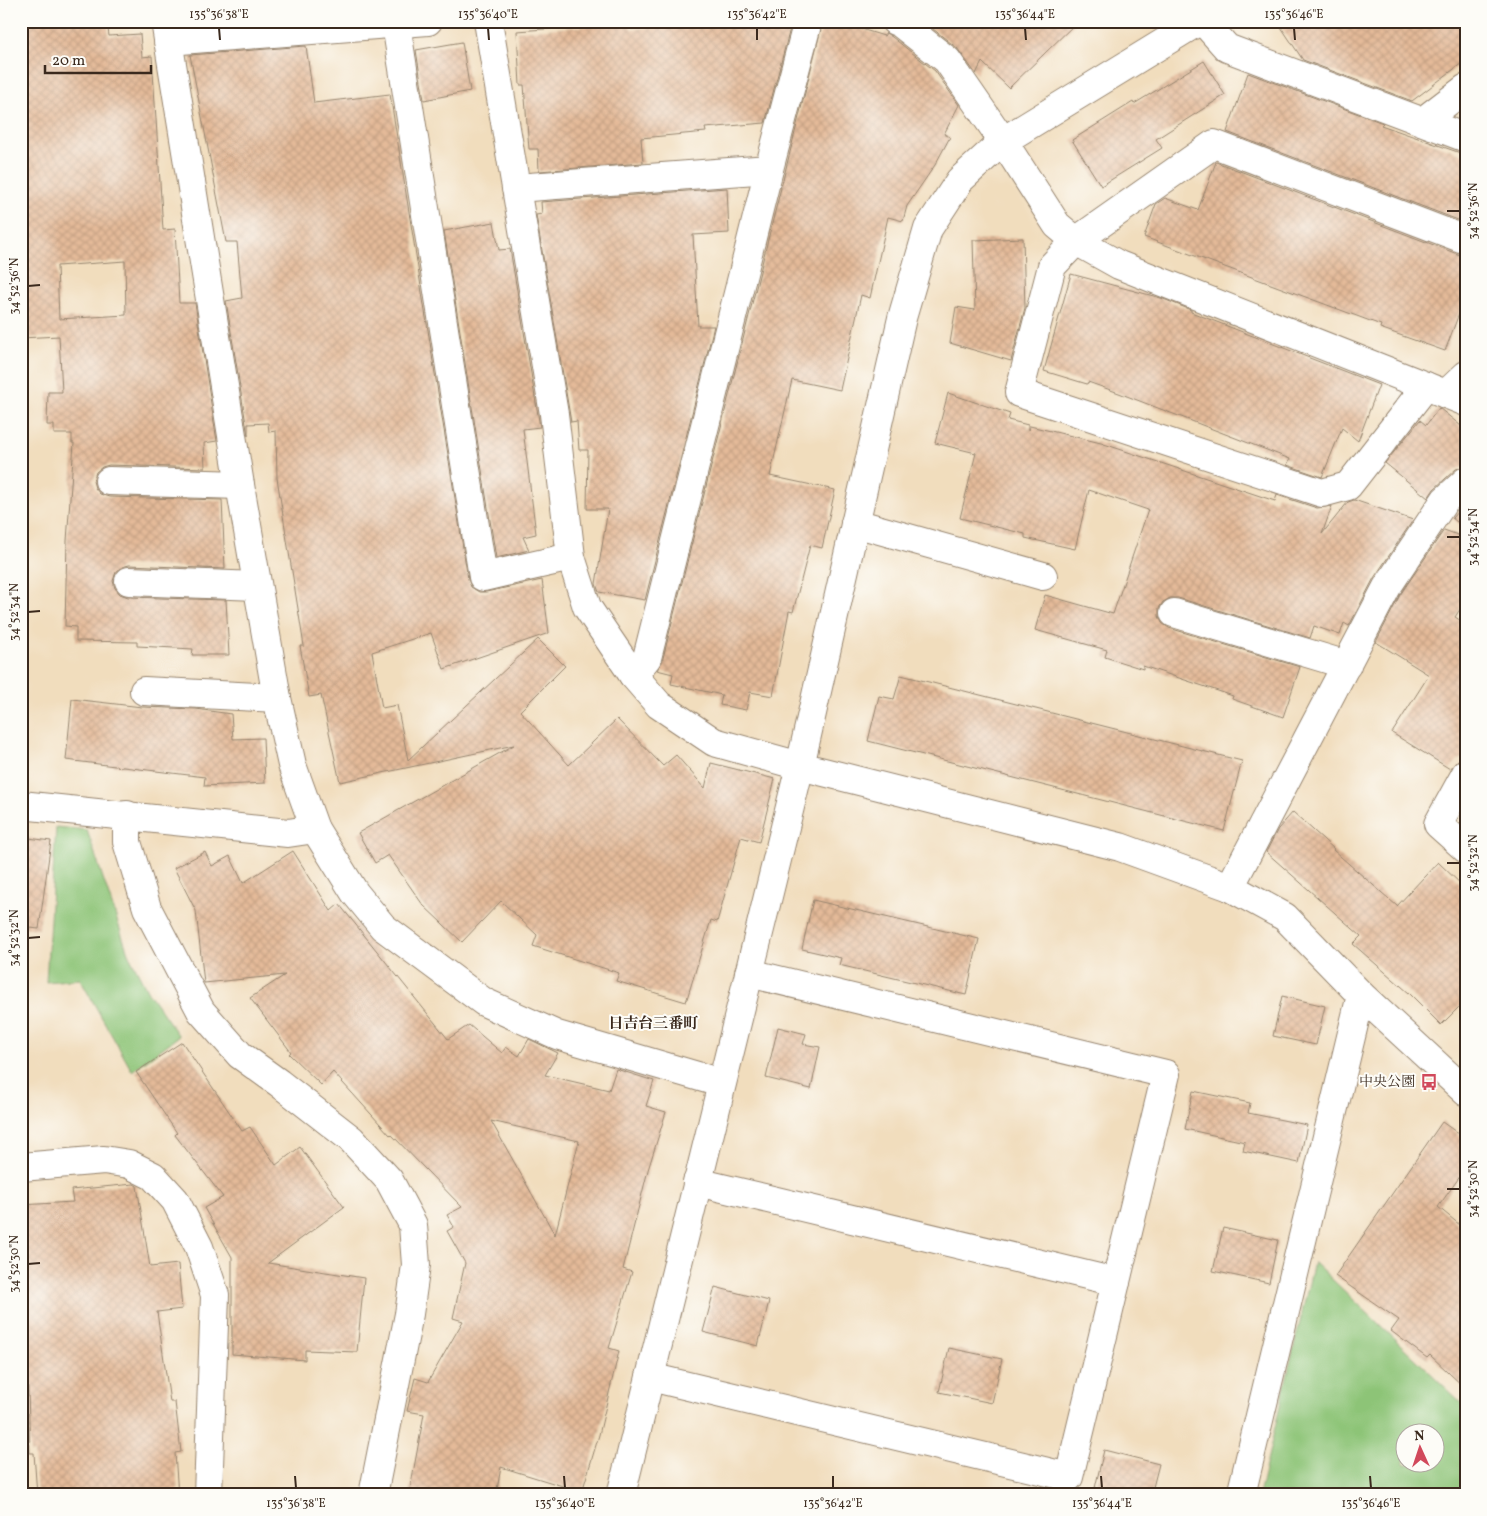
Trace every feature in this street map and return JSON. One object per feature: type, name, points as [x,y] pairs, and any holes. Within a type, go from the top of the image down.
[{"type":"street","points":[[428,21],[396,24],[167,31],[240,485],[277,698],[292,765],[315,828],[355,893],[383,927],[484,1002],[557,1035],[721,1083]]},
{"type":"street","points":[[488,21],[554,414],[571,557],[588,607],[633,675],[659,705],[714,742],[800,766],[1120,847],[1230,887],[1285,917],[1361,995],[1466,1092]]},
{"type":"street","points":[[633,675],[647,658],[769,168],[808,21]]},
{"type":"street","points":[[895,21],[947,60],[1003,141],[1057,225],[1076,241],[1119,265],[1446,394]]},
{"type":"street","points":[[1203,21],[1227,48],[1466,138]]},
{"type":"street","points":[[396,24],[483,577],[571,557]]},
{"type":"street","points":[[622,1495],[721,1083],[800,766],[902,318],[928,229],[960,180],[1003,141],[1181,26]]},
{"type":"street","points":[[1423,121],[1466,88]]},
{"type":"street","points":[[1466,240],[1214,144],[1076,241],[1052,266],[1019,392],[1322,493],[1348,486],[1466,375]]},
{"type":"street","points":[[516,188],[769,168]]},
{"type":"street","points":[[109,481],[240,485]]},
{"type":"street","points":[[1230,887],[1387,588],[1445,500],[1466,481]]},
{"type":"street","points":[[855,523],[1043,576]]},
{"type":"street","points":[[128,581],[258,586]]},
{"type":"street","points":[[1174,613],[1348,665]]},
{"type":"street","points":[[144,691],[277,698]]},
{"type":"street","points":[[1466,773],[1438,824],[1466,849]]},
{"type":"street","points":[[21,806],[288,834],[315,828]]},
{"type":"street","points":[[127,816],[127,842],[147,908],[201,1011],[240,1055],[351,1139],[389,1180],[413,1225],[416,1264],[410,1306],[373,1495]]},
{"type":"street","points":[[650,1377],[1069,1478],[1166,1074],[749,973]]},
{"type":"street","points":[[1241,1495],[1361,995]]},
{"type":"street","points":[[21,1167],[104,1160],[129,1164],[153,1176],[174,1200],[199,1247],[215,1295],[208,1495]]},
{"type":"street","points":[[697,1182],[1116,1282]]},
{"type":"green space","points":[[56,827],[87,830],[128,953],[148,992],[179,1036],[132,1071],[80,979],[46,982]]},
{"type":"green space","points":[[1314,1262],[1466,1407],[1466,1495],[1259,1495]]},
{"type":"building","points":[[21,21],[107,21],[109,36],[140,34],[142,57],[152,56],[163,230],[175,229],[179,303],[195,303],[217,441],[204,443],[205,468],[109,465],[102,467],[96,472],[93,481],[95,488],[100,494],[109,497],[222,500],[225,569],[129,565],[122,567],[116,572],[113,581],[115,588],[120,594],[128,597],[226,600],[229,655],[192,655],[193,649],[137,646],[137,642],[76,641],[76,627],[65,626],[67,541],[74,443],[72,443],[72,434],[54,434],[54,425],[47,425],[48,392],[62,392],[59,336],[21,338]],"holes":[[[125,261],[126,315],[59,319],[57,266]]]},
{"type":"building","points":[[744,21],[792,21],[765,123],[705,128],[706,132],[641,138],[643,163],[539,171],[538,149],[529,149],[524,85],[520,85],[517,31],[631,23],[631,29]]},
{"type":"building","points":[[823,21],[835,21],[884,36],[886,33],[935,71],[959,105],[944,134],[950,137],[935,165],[907,206],[903,221],[888,217],[870,298],[861,295],[840,390],[792,380],[770,476],[835,490],[822,548],[810,545],[793,612],[789,611],[773,696],[750,692],[746,710],[720,705],[722,695],[671,684],[673,674],[657,670],[662,662]]},
{"type":"building","points":[[923,21],[1078,21],[1009,88],[982,62],[976,74],[957,48]]},
{"type":"building","points":[[1277,21],[1466,21],[1466,60],[1412,101],[1303,60]]},
{"type":"building","points":[[462,42],[470,91],[424,100],[416,50]]},
{"type":"building","points":[[306,46],[314,103],[390,94],[468,579],[471,587],[479,592],[542,580],[549,633],[444,669],[431,633],[372,652],[382,708],[397,705],[408,760],[538,639],[565,666],[520,711],[569,765],[617,719],[663,766],[676,755],[705,788],[711,763],[775,779],[759,842],[741,837],[717,922],[711,920],[686,1002],[616,981],[619,973],[533,946],[537,935],[501,901],[462,942],[423,905],[388,855],[375,863],[358,833],[514,745],[340,782],[321,695],[309,697],[300,646],[304,646],[277,478],[276,431],[269,432],[268,423],[248,424],[248,436],[226,301],[242,298],[237,242],[226,242],[190,55]]},
{"type":"building","points":[[1204,61],[1225,95],[1156,139],[1162,148],[1101,186],[1072,140]]},
{"type":"building","points":[[1248,73],[1383,123],[1381,125],[1466,155],[1466,223],[1227,132]]},
{"type":"building","points":[[1216,162],[1460,255],[1466,255],[1466,295],[1445,351],[1380,328],[1381,325],[1144,237],[1156,204],[1165,198],[1198,210]]},
{"type":"building","points":[[727,188],[729,233],[693,235],[698,326],[714,326],[645,600],[599,592],[596,584],[608,509],[587,509],[588,450],[579,450],[577,421],[571,422],[536,215],[542,214],[541,202]]},
{"type":"building","points":[[494,222],[499,250],[510,249],[540,427],[523,429],[536,534],[523,537],[529,550],[496,558],[444,231]]},
{"type":"building","points":[[1023,238],[1025,308],[1011,361],[950,343],[956,307],[975,310],[973,240]]},
{"type":"building","points":[[1071,274],[1161,298],[1191,310],[1191,312],[1379,385],[1358,441],[1342,428],[1322,477],[1287,465],[1290,459],[1119,393],[1088,382],[1087,384],[1044,371]]},
{"type":"building","points":[[948,393],[1010,414],[1008,420],[1028,425],[1028,430],[1030,426],[1101,443],[1275,501],[1277,495],[1317,508],[1332,506],[1322,534],[1348,502],[1354,500],[1413,520],[1374,578],[1349,626],[1344,623],[1340,635],[1314,626],[1310,638],[1178,598],[1170,598],[1163,602],[1159,608],[1159,616],[1162,623],[1169,628],[1300,667],[1283,717],[1232,699],[1233,696],[1143,666],[1143,669],[1105,657],[1107,650],[1035,630],[1045,595],[1113,614],[1148,510],[1089,490],[1075,549],[1025,538],[1025,534],[960,518],[976,453],[935,443]]},
{"type":"building","points":[[1439,408],[1466,430],[1466,466],[1456,469],[1434,489],[1428,498],[1385,463],[1420,420],[1426,425]]},
{"type":"building","points":[[1466,502],[1466,529],[1452,518]]},
{"type":"building","points":[[1444,530],[1466,538],[1466,600],[1455,617],[1466,624],[1466,757],[1458,760],[1450,769],[1392,733],[1429,675],[1376,642],[1400,595]]},
{"type":"building","points":[[901,675],[1242,761],[1224,831],[868,741],[879,696],[894,699]]},
{"type":"building","points":[[72,699],[142,707],[196,709],[231,714],[233,739],[263,738],[265,783],[204,786],[205,777],[66,760]]},
{"type":"building","points":[[1293,812],[1397,906],[1438,862],[1466,889],[1466,1000],[1441,1025],[1409,993],[1353,944],[1361,936],[1266,852],[1278,829]]},
{"type":"building","points":[[21,837],[51,841],[39,929],[21,927]]},
{"type":"building","points":[[293,851],[331,911],[339,904],[448,1039],[469,1025],[502,1053],[506,1047],[519,1056],[529,1039],[558,1053],[545,1075],[609,1090],[616,1069],[654,1081],[646,1106],[666,1112],[648,1170],[623,1269],[632,1272],[609,1348],[619,1351],[599,1435],[582,1492],[501,1467],[496,1495],[409,1495],[424,1414],[407,1411],[415,1378],[428,1382],[463,1321],[453,1318],[465,1263],[447,1231],[454,1227],[447,1215],[462,1207],[390,1135],[333,1072],[321,1085],[289,1054],[291,1052],[250,998],[285,975],[204,983],[196,911],[174,868],[205,852],[212,866],[230,856],[243,883]],"holes":[[[491,1121],[579,1141],[555,1235]]]},
{"type":"building","points":[[813,900],[979,939],[966,995],[839,965],[841,958],[802,949]]},
{"type":"building","points":[[1282,996],[1325,1006],[1316,1045],[1273,1036]]},
{"type":"building","points":[[778,1027],[806,1034],[803,1044],[820,1047],[811,1089],[766,1078]]},
{"type":"building","points":[[182,1042],[242,1131],[250,1127],[276,1165],[300,1147],[344,1207],[268,1263],[364,1278],[357,1352],[305,1350],[305,1360],[232,1354],[232,1257],[204,1208],[223,1197],[175,1135],[177,1133],[136,1072]]},
{"type":"building","points":[[1193,1091],[1250,1103],[1248,1113],[1307,1125],[1299,1163],[1243,1151],[1245,1142],[1185,1129]]},
{"type":"building","points":[[1442,1122],[1466,1139],[1466,1168],[1438,1207],[1466,1230],[1466,1389],[1430,1355],[1427,1358],[1391,1331],[1399,1320],[1335,1276]]},
{"type":"building","points":[[134,1184],[137,1186],[150,1267],[178,1264],[182,1309],[157,1312],[170,1402],[175,1402],[181,1452],[175,1453],[178,1495],[37,1495],[34,1453],[30,1453],[26,1330],[21,1330],[21,1205],[73,1202],[71,1190]]},
{"type":"building","points":[[1223,1228],[1278,1240],[1269,1283],[1213,1271]]},
{"type":"building","points":[[715,1287],[769,1301],[758,1346],[703,1332]]},
{"type":"building","points":[[949,1348],[1002,1359],[992,1403],[939,1392]]},
{"type":"building","points":[[1104,1450],[1159,1464],[1151,1495],[1121,1495],[1095,1488]]},
{"type":"place","name":"中央公園","points":[[1429,1082]]},
{"type":"district","name":"日吉台三番町","points":[[653,1024]]}]
